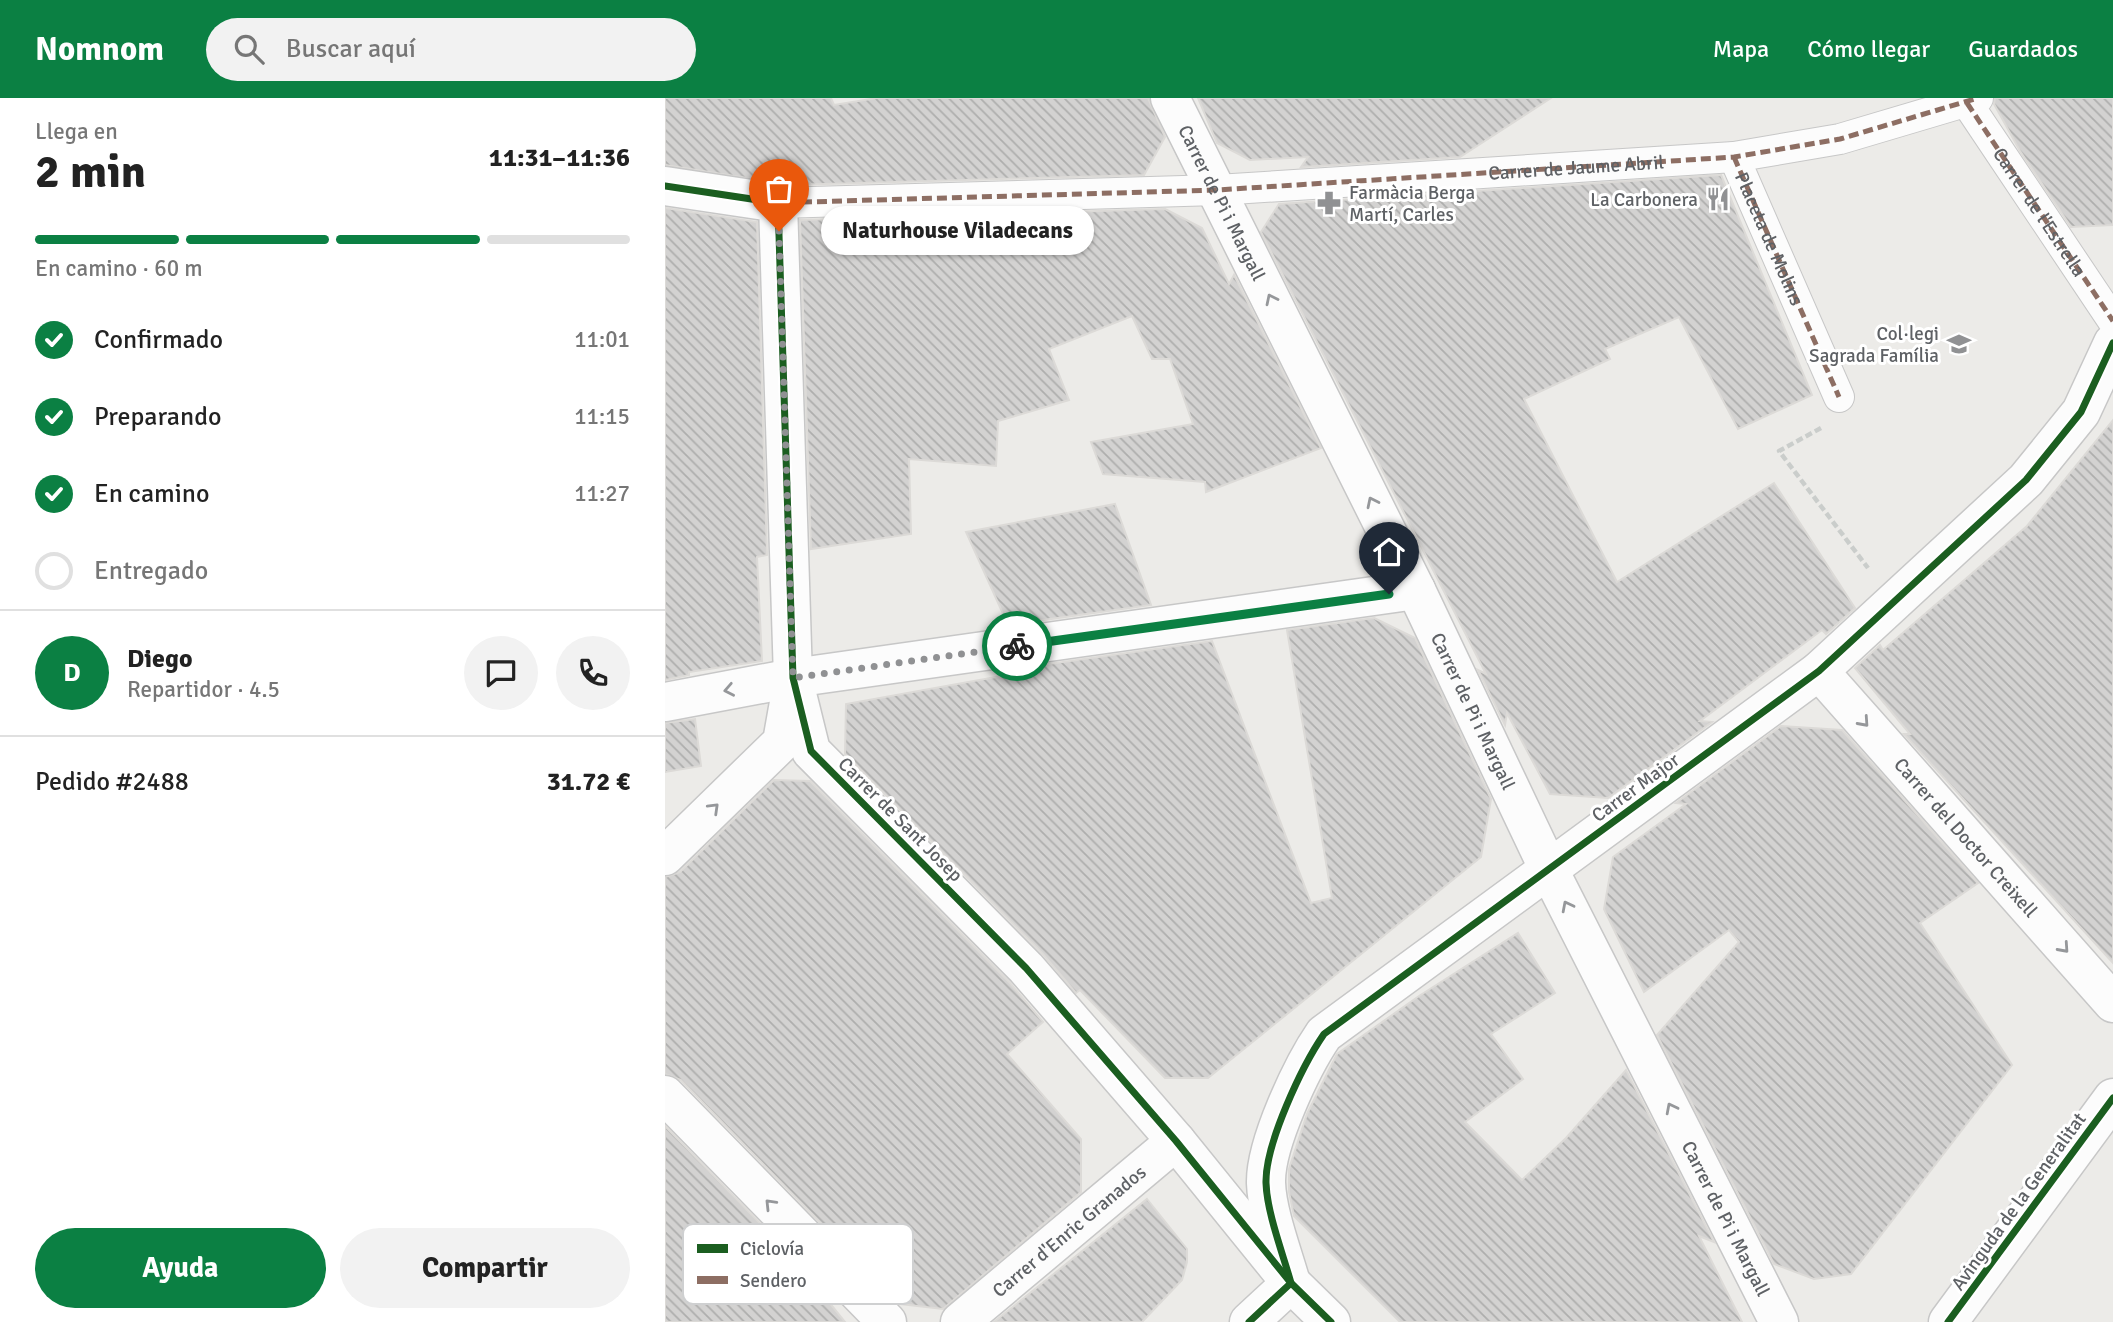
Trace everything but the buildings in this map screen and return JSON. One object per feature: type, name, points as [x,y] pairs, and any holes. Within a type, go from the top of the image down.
[{"type":"street","name":"Carrer de Pi i Margall","points":[[1170,98],[1416,590],[1549,870],[1779,1322]]},
{"type":"street","name":"Carrer de Jaume Abril","points":[[665,186],[778,203],[1217,190],[1734,156],[1840,139],[1972,101]]},
{"type":"street","name":"Carrer de l'Estrella","points":[[1972,101],[2113,321]]},
{"type":"street","name":"Placeta de Molins","points":[[1734,156],[1839,397]]},
{"type":"street","name":"Carrer de Sant Josep","points":[[778,203],[793,678],[811,751],[1026,968],[1176,1141],[1290,1283],[1331,1322]]},
{"type":"street","name":"Carrer Major","points":[[1290,1283],[1266,1185],[1268,1158],[1307,1059],[1324,1034],[1819,671],[2027,480],[2081,412],[2113,343]]},
{"type":"street","points":[[665,702],[793,678],[1416,590]]},
{"type":"street","name":"Carrer del Doctor Creixell","points":[[1819,671],[2113,1003]]},
{"type":"street","points":[[665,856],[782,742],[793,678]]},
{"type":"street","points":[[665,1095],[791,1224]]},
{"type":"street","name":"Avinguda de la Generalitat","points":[[1948,1322],[2113,1098]]},
{"type":"street","name":"Carrer d'Enric Granados","points":[[960,1322],[1176,1141]]},
{"type":"street","points":[[1249,1322],[1290,1283]]},
{"type":"street","points":[[869,1304],[887,1322]]},
{"type":"path","points":[[1839,397],[1847,414],[1779,451],[1893,603]]},
{"type":"marked path","points":[[772,203],[1217,190],[1734,157],[1840,139],[1978,98]]},
{"type":"marked path","points":[[1967,103],[2113,321]]},
{"type":"marked path","points":[[1734,157],[1839,397]]},
{"type":"cycle path","points":[[665,186],[778,203],[793,678],[811,751],[1026,968],[1176,1141],[1291,1283],[1331,1322]]},
{"type":"cycle path","points":[[1249,1322],[1291,1283],[1269,1207],[1267,1167],[1286,1106],[1324,1034],[1819,671],[2026,480],[2081,412],[2113,343]]},
{"type":"cycle path","points":[[1948,1322],[2113,1098]]},
{"type":"way so far","points":[[779,231],[793,678],[1017,646]]},
{"type":"place","name":"La Carbonera","points":[[1718,199]]},
{"type":"place","name":"Farmàcia Berga Martí, Carles","points":[[1329,203]]},
{"type":"place","name":"Naturhouse Viladecans","points":[[779,231]]},
{"type":"place","name":"Col·legi Sagrada Família","points":[[1959,344]]},
{"type":"route","points":[[1017,646],[1389,594]]}]
